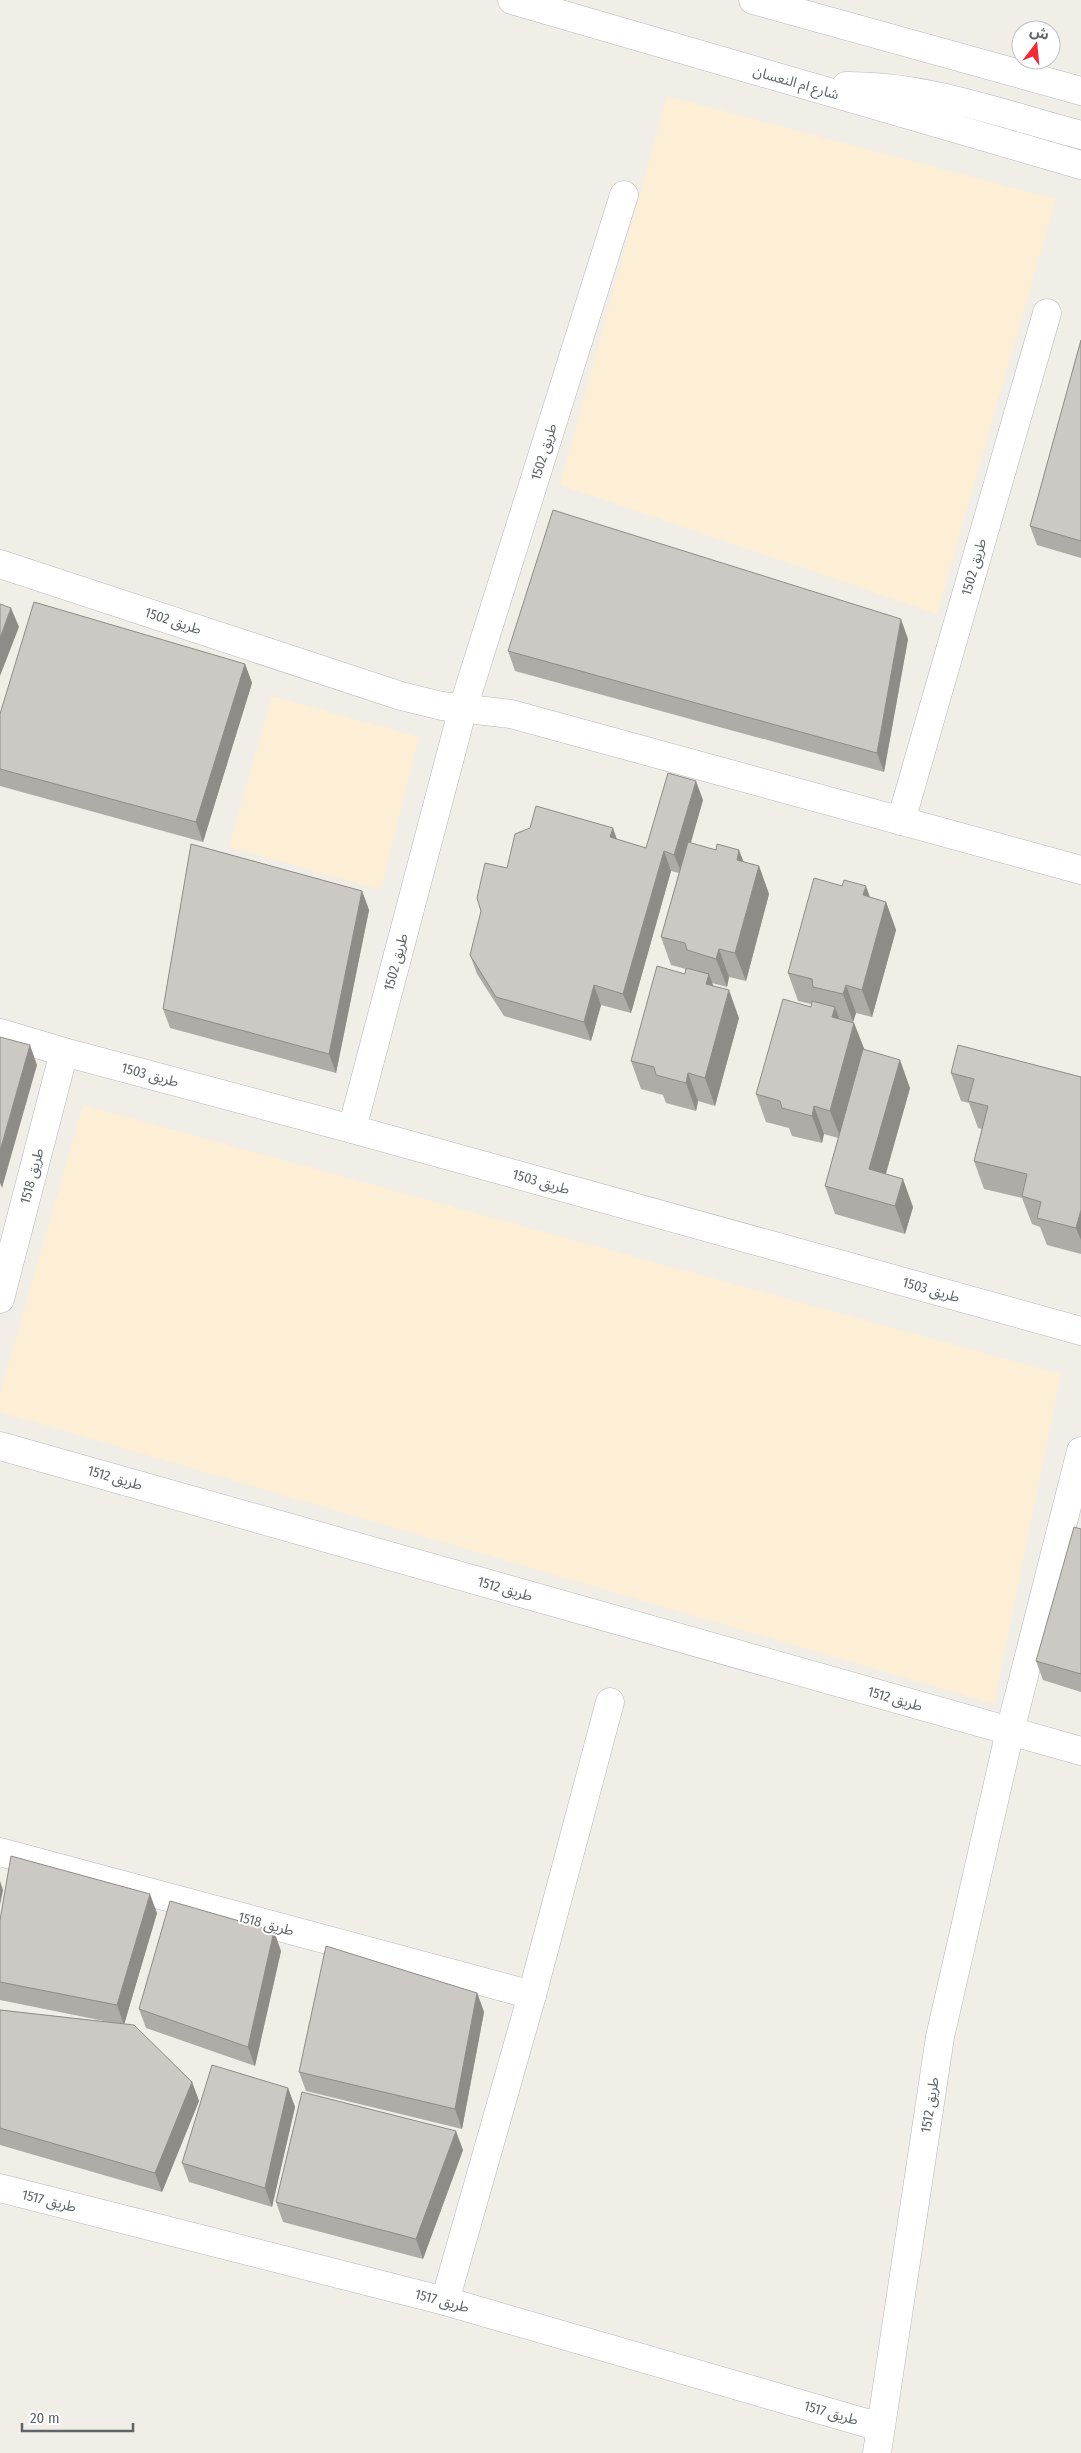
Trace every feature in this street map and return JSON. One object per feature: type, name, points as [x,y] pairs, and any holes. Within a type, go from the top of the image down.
[{"type":"street","name":"شارع ام النعسان","points":[[512,0],[1081,165]]},
{"type":"street","points":[[753,0],[1081,91]]},
{"type":"street","points":[[807,86],[851,86],[893,89],[936,97],[1081,135]]},
{"type":"street","name":"طريق 1502","points":[[352,1129],[463,708],[624,195]]},
{"type":"street","name":"طريق 1502","points":[[901,821],[1047,313]]},
{"type":"street","name":"طريق 1502","points":[[0,564],[400,696],[422,702],[511,714],[1081,870]]},
{"type":"street","name":"طريق 1503","points":[[0,1033],[1081,1331]]},
{"type":"street","name":"طريق 1518","points":[[0,1299],[64,1052]]},
{"type":"street","name":"طريق 1512","points":[[0,1446],[1081,1751]]},
{"type":"street","name":"طريق 1512","points":[[878,2440],[940,2037],[1010,1732],[1081,1451]]},
{"type":"street","points":[[445,2301],[532,1995],[610,1702]]},
{"type":"street","name":"طريق 1518","points":[[0,1852],[532,1995]]},
{"type":"street","name":"طريق 1517","points":[[0,2188],[445,2301],[878,2440]]},
{"type":"sand","points":[[667,96],[1056,199],[937,614],[560,485]]},
{"type":"sand","points":[[272,696],[419,737],[381,890],[229,847]]},
{"type":"sand","points":[[83,1105],[1061,1374],[994,1704],[0,1412],[0,1393]]},
{"type":"building","points":[[1081,340],[1081,541],[1030,526]]},
{"type":"building","points":[[553,510],[901,619],[877,753],[508,651]]},
{"type":"building","points":[[34,602],[245,664],[196,822],[0,769],[0,714]]},
{"type":"building","points":[[0,604],[11,608],[0,638]]},
{"type":"building","points":[[668,773],[696,781],[674,855],[664,851],[623,994],[594,985],[584,1022],[496,997],[470,955],[481,911],[477,898],[485,863],[507,868],[515,834],[530,828],[536,806],[613,828],[610,837],[646,848]]},
{"type":"building","points":[[688,842],[716,850],[717,844],[739,850],[737,860],[759,866],[735,953],[719,949],[716,959],[687,950],[685,943],[661,937]]},
{"type":"building","points":[[191,844],[362,891],[329,1054],[163,1009]]},
{"type":"building","points":[[814,878],[842,886],[844,880],[866,886],[863,895],[886,902],[862,990],[846,985],[843,994],[813,987],[812,979],[788,973]]},
{"type":"building","points":[[657,966],[685,974],[686,968],[709,974],[706,984],[729,990],[705,1078],[688,1073],[686,1083],[656,1075],[654,1067],[631,1061]]},
{"type":"building","points":[[783,999],[811,1007],[812,1001],[835,1007],[832,1017],[854,1023],[830,1111],[814,1106],[812,1116],[782,1108],[780,1101],[756,1094]]},
{"type":"building","points":[[0,1037],[30,1045],[0,1151]]},
{"type":"building","points":[[958,1045],[1081,1077],[1081,1210],[1076,1228],[1037,1218],[1041,1202],[1022,1196],[1027,1174],[974,1161],[988,1106],[968,1101],[974,1079],[951,1073]]},
{"type":"building","points":[[863,1049],[900,1060],[869,1169],[903,1179],[895,1206],[825,1186]]},
{"type":"building","points":[[1074,1527],[1081,1529],[1081,1674],[1036,1661]]},
{"type":"building","points":[[11,1856],[150,1894],[117,2005],[0,1982],[0,1920]]},
{"type":"building","points":[[170,1901],[274,1931],[248,2047],[139,2009]]},
{"type":"building","points":[[326,1946],[477,1993],[455,2109],[299,2072]]},
{"type":"building","points":[[0,2010],[134,2025],[192,2082],[155,2173],[0,2128]]},
{"type":"building","points":[[212,2065],[288,2088],[265,2188],[182,2163]]},
{"type":"building","points":[[302,2092],[456,2131],[416,2239],[276,2202]]}]
